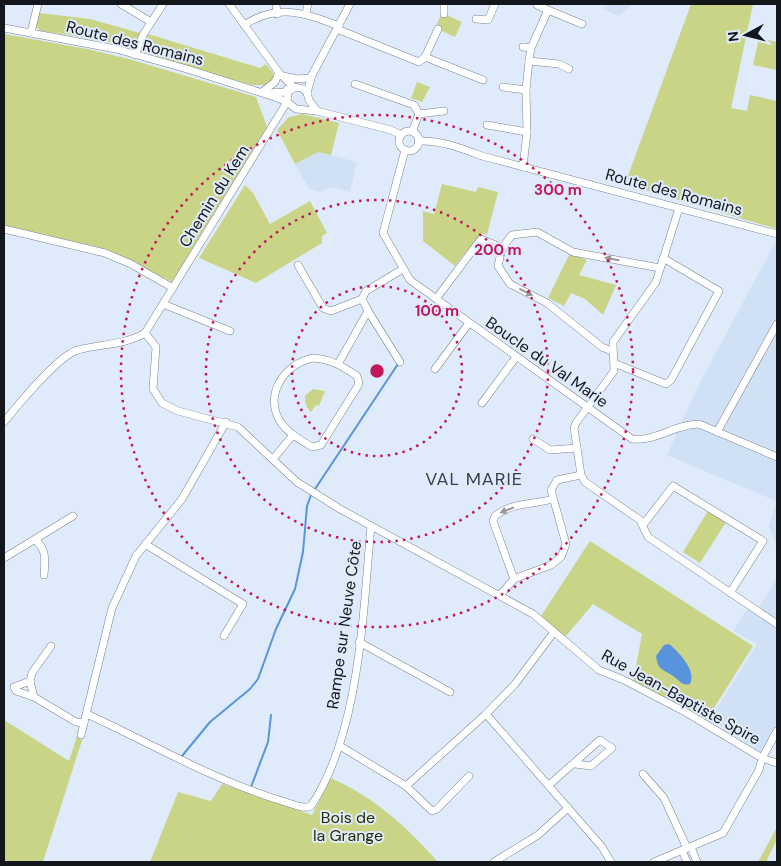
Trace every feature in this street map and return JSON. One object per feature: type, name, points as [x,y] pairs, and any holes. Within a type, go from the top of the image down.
[{"type":"street","points":[[30,32],[38,4]]},
{"type":"street","points":[[121,4],[151,22]]},
{"type":"street","points":[[135,55],[151,22],[163,4]]},
{"type":"street","points":[[229,4],[293,89],[308,96],[317,111]]},
{"type":"street","points":[[276,4],[277,14]]},
{"type":"street","points":[[306,13],[308,4]]},
{"type":"street","points":[[278,118],[300,109],[308,96],[310,77],[350,4]]},
{"type":"street","points":[[444,4],[444,14]]},
{"type":"street","points":[[476,19],[488,20],[495,4]]},
{"type":"street","points":[[537,5],[582,24]]},
{"type":"street","points":[[523,166],[527,132],[526,90],[529,61],[532,48],[548,10]]},
{"type":"street","points":[[244,25],[260,16],[306,13],[419,62],[425,57],[438,29]]},
{"type":"street","name":"Route des Romains","points":[[4,28],[89,43],[135,55],[260,92],[287,102],[291,107],[317,111],[391,130],[401,135]]},
{"type":"street","points":[[523,47],[532,48]]},
{"type":"street","points":[[425,57],[483,80]]},
{"type":"street","points":[[529,61],[559,64],[569,69]]},
{"type":"street","points":[[281,74],[297,79],[310,77]]},
{"type":"street","points":[[260,92],[275,82],[281,74]]},
{"type":"street","points":[[287,102],[293,89],[310,77]]},
{"type":"street","points":[[355,84],[414,106],[419,114]]},
{"type":"street","points":[[503,87],[526,90]]},
{"type":"street","name":"Route des Romains","points":[[260,92],[293,89]]},
{"type":"street","name":"Chemin du Kem","points":[[145,333],[287,102]]},
{"type":"street","points":[[419,114],[444,110]]},
{"type":"street","points":[[412,132],[419,114]]},
{"type":"street","points":[[487,125],[527,132]]},
{"type":"street","points":[[412,132],[418,140],[414,149],[405,150],[399,144],[401,135],[412,132]]},
{"type":"street","name":"Route des Romains","points":[[418,140],[435,142],[777,234]]},
{"type":"street","name":"Boucle du Val Marie","points":[[405,150],[383,233],[410,280],[632,439],[646,441],[688,424],[699,424],[777,457]]},
{"type":"street","points":[[679,208],[656,282],[617,334],[612,351],[614,371],[576,423],[581,475],[585,482],[640,520],[648,537],[777,624]]},
{"type":"street","points":[[4,229],[105,253],[130,264],[173,288]]},
{"type":"street","points":[[612,351],[602,347],[548,303],[510,284],[498,266],[502,248],[512,235],[537,232],[573,252],[660,268]]},
{"type":"street","points":[[436,299],[481,240],[502,248]]},
{"type":"street","points":[[614,363],[666,384],[671,380],[719,291],[663,258]]},
{"type":"street","points":[[298,265],[323,308],[331,310],[362,299],[366,291],[403,269]]},
{"type":"street","points":[[362,299],[400,362]]},
{"type":"street","points":[[163,304],[230,331]]},
{"type":"street","points":[[338,364],[368,310]]},
{"type":"street","points":[[435,370],[469,323]]},
{"type":"street","points":[[717,432],[777,324]]},
{"type":"street","points":[[4,422],[57,362],[72,352],[127,341],[145,333]]},
{"type":"street","name":"Rue Jean-Baptiste Spire","points":[[145,333],[156,347],[153,389],[162,403],[178,411],[226,422],[238,428],[250,436],[297,482],[371,526],[532,614],[599,670],[624,680],[680,709],[762,758],[777,763]]},
{"type":"street","points":[[482,403],[516,357]]},
{"type":"street","points":[[324,359],[338,364],[357,376],[359,384],[321,445],[312,447],[293,435],[282,424],[276,412],[275,393],[278,383],[292,366],[304,360],[324,359]]},
{"type":"street","points":[[81,736],[112,608],[136,556],[182,499],[226,422]]},
{"type":"street","points":[[273,459],[293,435]]},
{"type":"street","points":[[533,439],[550,450],[577,448]]},
{"type":"street","points":[[500,595],[514,578],[551,565],[561,557],[566,544],[551,490],[558,480],[581,475]]},
{"type":"street","points":[[644,526],[672,486],[763,541],[730,593]]},
{"type":"street","points":[[514,578],[493,521],[494,516],[528,502],[537,504],[553,499]]},
{"type":"street","points":[[4,558],[73,516]]},
{"type":"street","name":"Rampe sur Neuve Côte","points":[[87,714],[189,765],[253,792],[307,808],[311,806],[322,788],[340,746],[359,642],[371,526]]},
{"type":"street","points":[[35,540],[40,543],[45,556],[44,575]]},
{"type":"street","points":[[145,544],[243,604],[224,636]]},
{"type":"street","points":[[406,786],[486,714],[515,684],[554,632]]},
{"type":"street","points":[[359,642],[450,692]]},
{"type":"street","points":[[34,697],[30,681],[34,669],[51,646]]},
{"type":"street","points":[[30,681],[14,687],[16,691],[34,697],[76,722],[84,723]]},
{"type":"street","points":[[486,714],[602,847],[611,862]]},
{"type":"street","points":[[654,862],[723,833],[759,770],[762,758],[777,731]]},
{"type":"street","points":[[549,786],[600,740],[612,748],[591,766],[575,764]]},
{"type":"street","points":[[340,746],[406,786],[432,811],[437,809],[469,776]]},
{"type":"street","points":[[643,774],[664,798],[686,848],[697,862]]},
{"type":"street","points":[[494,862],[538,835],[568,808]]},
{"type":"street","points":[[686,848],[687,862]]},
{"type":"shaded area","points":[[605,4],[633,4],[619,16],[604,10]]},
{"type":"shaded area","points":[[318,152],[357,162],[350,192],[330,187],[320,192],[309,189],[295,164]]},
{"type":"shaded area","points":[[777,239],[777,548],[769,527],[776,501],[667,455],[698,386]]},
{"type":"shaded area","points":[[777,579],[777,728],[761,752],[710,719],[757,644],[733,631],[752,602],[759,607]]},
{"type":"green space","points":[[691,4],[753,4],[731,108],[747,111],[750,95],[777,101],[777,229],[625,184]]},
{"type":"green space","points":[[39,13],[90,19],[140,33],[133,46],[130,47],[97,39],[41,31],[35,26]]},
{"type":"green space","points":[[442,13],[462,22],[455,37],[435,28]]},
{"type":"green space","points":[[4,34],[87,49],[129,59],[256,97],[267,127],[172,282],[106,249],[4,225]]},
{"type":"green space","points":[[148,34],[260,68],[266,64],[275,79],[269,85],[251,85],[146,53],[143,46]]},
{"type":"green space","points":[[759,38],[777,42],[777,70],[753,65]]},
{"type":"green space","points":[[417,82],[430,87],[422,102],[411,98]]},
{"type":"green space","points":[[303,114],[339,123],[331,155],[318,152],[295,164],[277,130],[289,117]]},
{"type":"green space","points":[[442,184],[476,192],[478,187],[498,192],[487,235],[481,233],[455,266],[423,241],[423,211],[434,214]]},
{"type":"green space","points":[[245,185],[253,193],[270,224],[310,201],[327,233],[322,236],[322,243],[256,283],[199,258]]},
{"type":"green space","points":[[570,253],[587,260],[579,275],[616,285],[603,315],[585,299],[571,293],[564,306],[548,298]]},
{"type":"green space","points":[[313,389],[325,391],[319,406],[316,405],[311,412],[306,405],[305,396]]},
{"type":"green space","points":[[708,511],[726,522],[700,563],[683,552]]},
{"type":"green space","points":[[590,541],[753,646],[707,719],[633,682],[642,634],[593,604],[565,637],[541,616]]},
{"type":"green space","points":[[4,720],[69,761],[79,730],[84,734],[43,862],[7,862],[4,860]]},
{"type":"green space","name":"Bois de la Grange","points":[[331,778],[362,794],[389,814],[438,862],[150,862],[178,792],[211,801],[222,784],[312,815]]},
{"type":"green space","points":[[777,827],[777,839],[766,862],[758,862]]},
{"type":"water","points":[[669,644],[686,662],[691,673],[692,679],[690,684],[681,683],[661,669],[658,664],[656,656],[664,645]]},
{"type":"waterway","points":[[315,489],[398,364]]},
{"type":"waterway","points":[[182,756],[210,722],[250,689],[258,679],[276,629],[295,589],[303,552],[307,506],[311,495]]},
{"type":"waterway","points":[[251,787],[268,742],[271,715]]},
{"type":"district","name":"VAL MARIE","points":[[474,479]]}]
